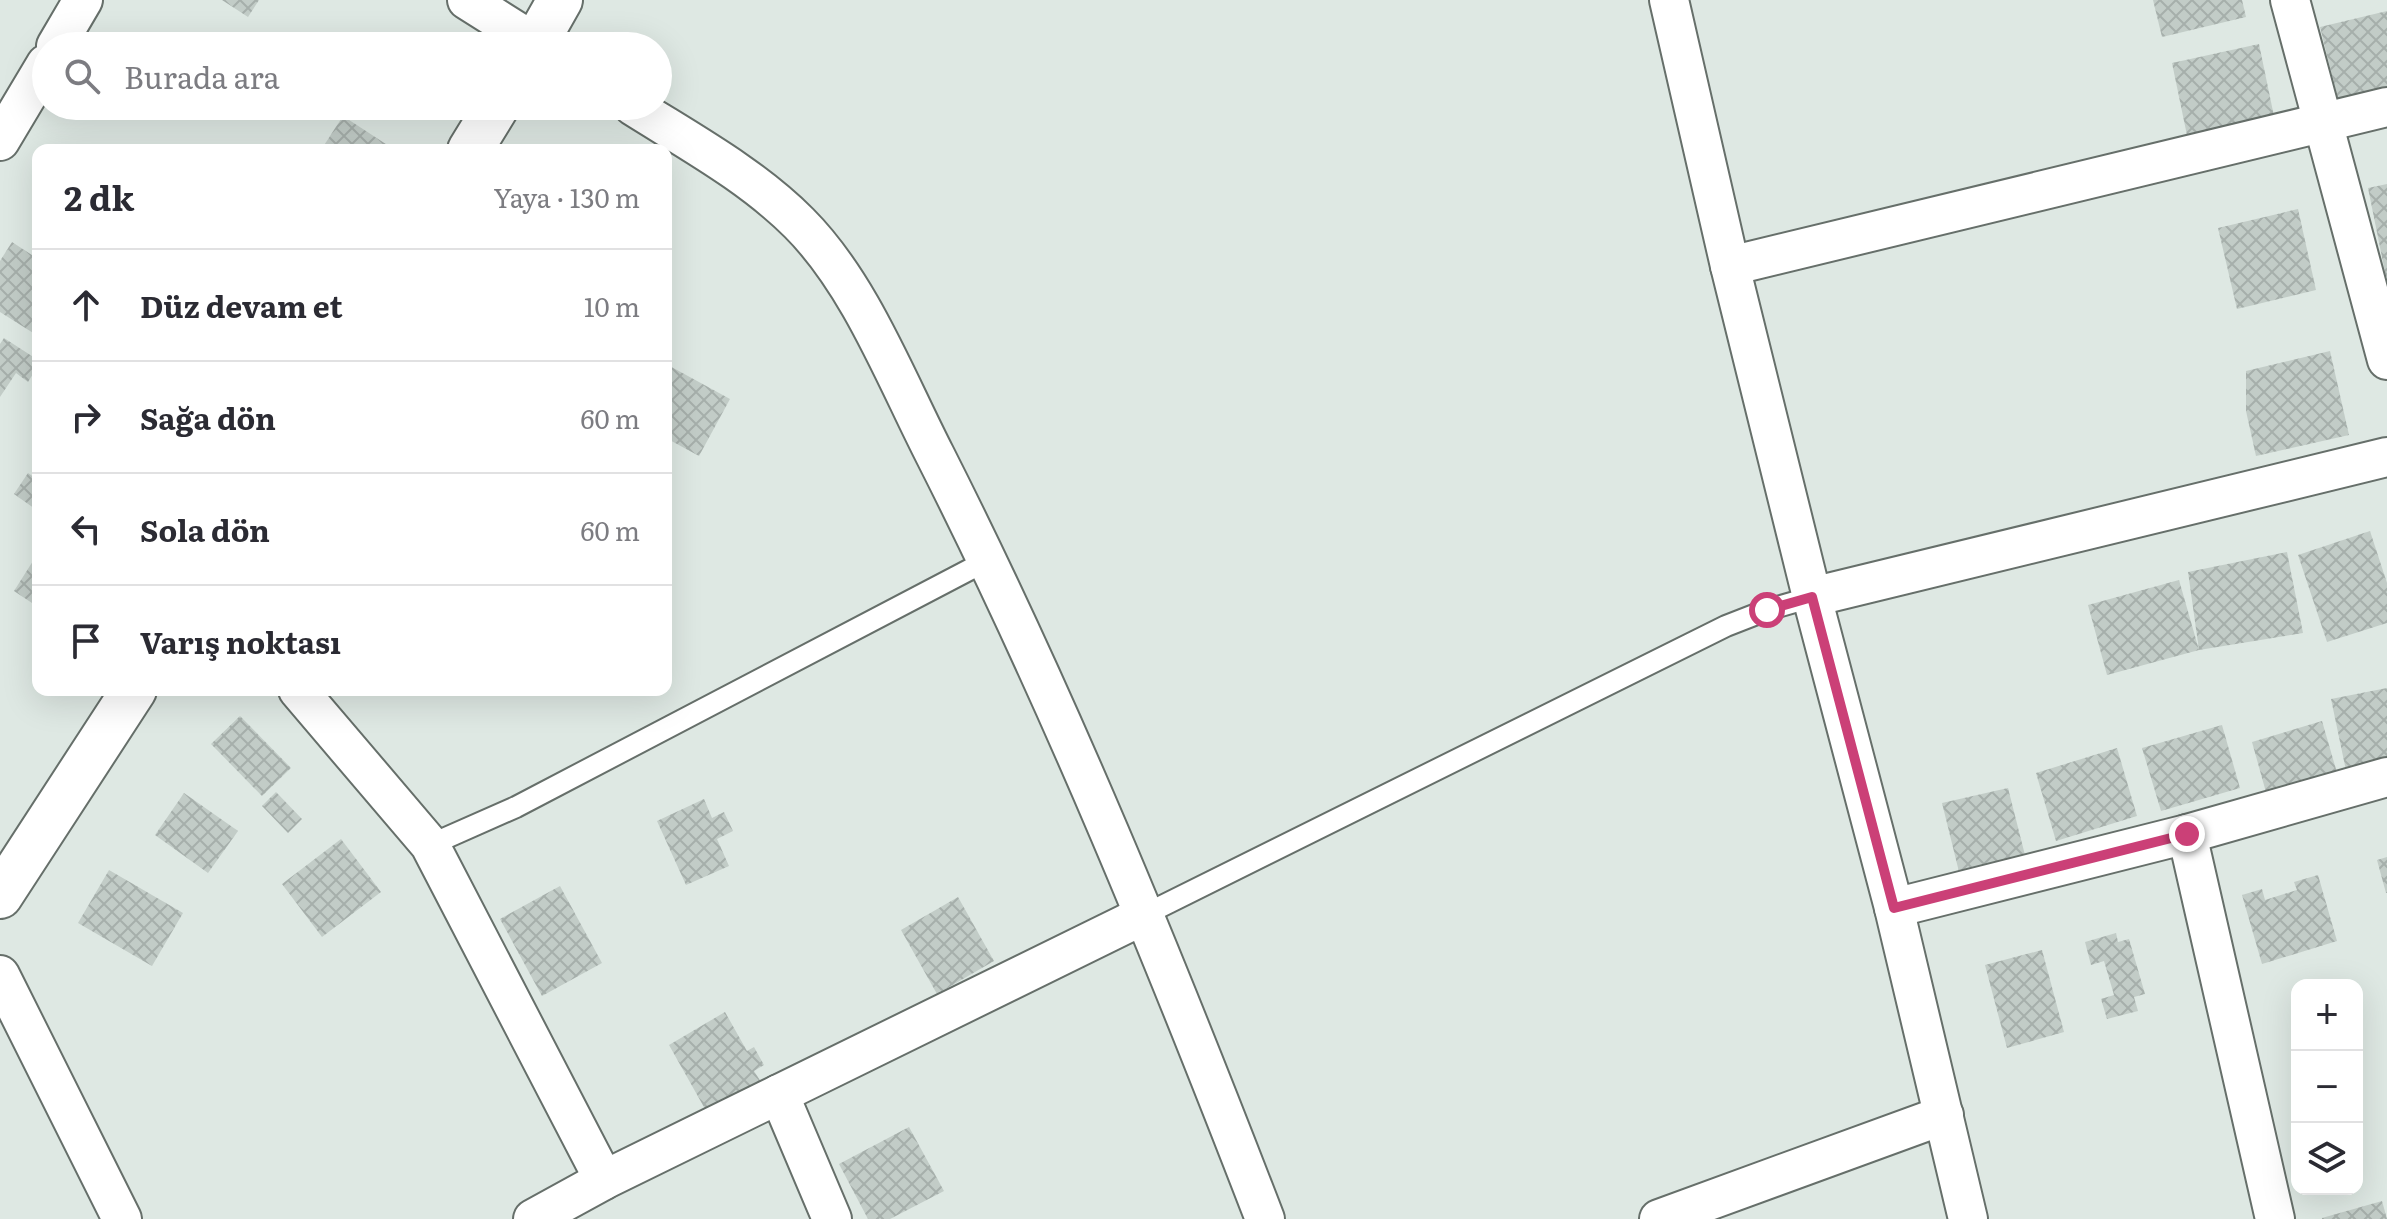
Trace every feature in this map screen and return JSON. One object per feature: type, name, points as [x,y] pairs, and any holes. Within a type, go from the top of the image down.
[{"type":"street","points":[[64,32],[83,0]]},
{"type":"street","points":[[467,0],[517,32]]},
{"type":"street","points":[[544,32],[560,0]]},
{"type":"street","points":[[1669,0],[1730,266],[1812,597],[1894,908],[1968,1219]]},
{"type":"street","points":[[2290,0],[2387,360]]},
{"type":"street","points":[[0,141],[32,87]]},
{"type":"street","points":[[1730,266],[2387,107]]},
{"type":"street","points":[[474,144],[488,120]]},
{"type":"street","points":[[655,120],[748,179],[800,224],[839,272],[869,325],[988,560],[1183,1005],[1265,1219]]},
{"type":"street","points":[[1812,597],[2387,457]]},
{"type":"street","points":[[0,896],[130,696]]},
{"type":"street","points":[[303,696],[430,845],[604,1180]]},
{"type":"street","points":[[1894,908],[2187,834],[2387,777]]},
{"type":"street","points":[[2187,834],[2275,1219]]},
{"type":"street","points":[[533,1219],[604,1180],[1144,915]]},
{"type":"street","points":[[0,975],[122,1219]]},
{"type":"street","points":[[779,1094],[832,1219]]},
{"type":"street","points":[[1659,1219],[1944,1115]]},
{"type":"lane","points":[[430,845],[516,807],[988,560]]},
{"type":"lane","points":[[1144,915],[1726,626],[1812,597]]},
{"type":"building","points":[[222,0],[259,0],[248,17]]},
{"type":"building","points":[[2153,0],[2242,0],[2246,17],[2162,37]]},
{"type":"building","points":[[2387,11],[2387,101],[2341,112],[2320,27]]},
{"type":"building","points":[[2259,44],[2276,126],[2189,145],[2172,63]]},
{"type":"building","points":[[340,120],[349,120],[386,144],[325,144]]},
{"type":"building","points":[[2387,184],[2387,277],[2386,277],[2368,188]]},
{"type":"building","points":[[2298,209],[2316,290],[2237,309],[2218,228]]},
{"type":"building","points":[[12,242],[32,255],[32,332],[0,312],[0,261]]},
{"type":"building","points":[[4,338],[32,356],[32,376],[28,382],[16,373],[0,397],[0,344]]},
{"type":"building","points":[[2330,351],[2349,435],[2256,456],[2246,411],[2246,371]]},
{"type":"building","points":[[672,367],[730,399],[699,456],[672,441]]},
{"type":"building","points":[[28,473],[32,476],[32,507],[14,494]]},
{"type":"building","points":[[2370,531],[2387,583],[2387,623],[2327,642],[2298,555]]},
{"type":"building","points":[[2287,552],[2303,633],[2199,650],[2188,572]]},
{"type":"building","points":[[32,563],[32,603],[14,591]]},
{"type":"building","points":[[2179,580],[2199,650],[2107,675],[2088,605]]},
{"type":"building","points":[[2387,688],[2387,772],[2348,780],[2331,699]]},
{"type":"building","points":[[240,716],[291,768],[262,796],[211,744]]},
{"type":"building","points":[[2322,721],[2340,783],[2269,803],[2252,742]]},
{"type":"building","points":[[2222,725],[2240,788],[2161,811],[2142,748]]},
{"type":"building","points":[[2117,748],[2137,816],[2056,841],[2036,773]]},
{"type":"building","points":[[2008,788],[2028,867],[1962,884],[1942,803]]},
{"type":"building","points":[[276,792],[302,819],[288,833],[262,806]]},
{"type":"building","points":[[184,793],[238,831],[208,873],[155,835]]},
{"type":"building","points":[[704,799],[712,818],[724,812],[733,831],[717,839],[729,866],[686,885],[657,821]]},
{"type":"building","points":[[341,839],[381,892],[322,937],[282,884]]},
{"type":"building","points":[[2387,857],[2387,893],[2386,893],[2377,860]]},
{"type":"building","points":[[109,870],[183,913],[152,966],[78,923]]},
{"type":"building","points":[[2318,875],[2337,941],[2262,964],[2242,895],[2262,889],[2265,900],[2297,890],[2294,882]]},
{"type":"building","points":[[560,886],[602,963],[542,996],[500,919]]},
{"type":"building","points":[[958,897],[994,961],[937,994],[901,930]]},
{"type":"building","points":[[2116,933],[2118,942],[2129,939],[2145,994],[2134,997],[2138,1011],[2107,1019],[2101,999],[2114,995],[2104,961],[2091,965],[2085,942]]},
{"type":"building","points":[[2042,950],[2064,1032],[2007,1048],[1985,965]]},
{"type":"building","points":[[725,1012],[747,1051],[754,1047],[764,1065],[754,1071],[763,1085],[709,1116],[669,1045]]},
{"type":"building","points":[[909,1127],[944,1191],[890,1219],[868,1219],[839,1164]]},
{"type":"building","points":[[2382,1201],[2387,1219],[2322,1219],[2322,1218]]},
{"type":"route","points":[[1767,610],[1812,597],[1894,908],[2187,834]]}]
